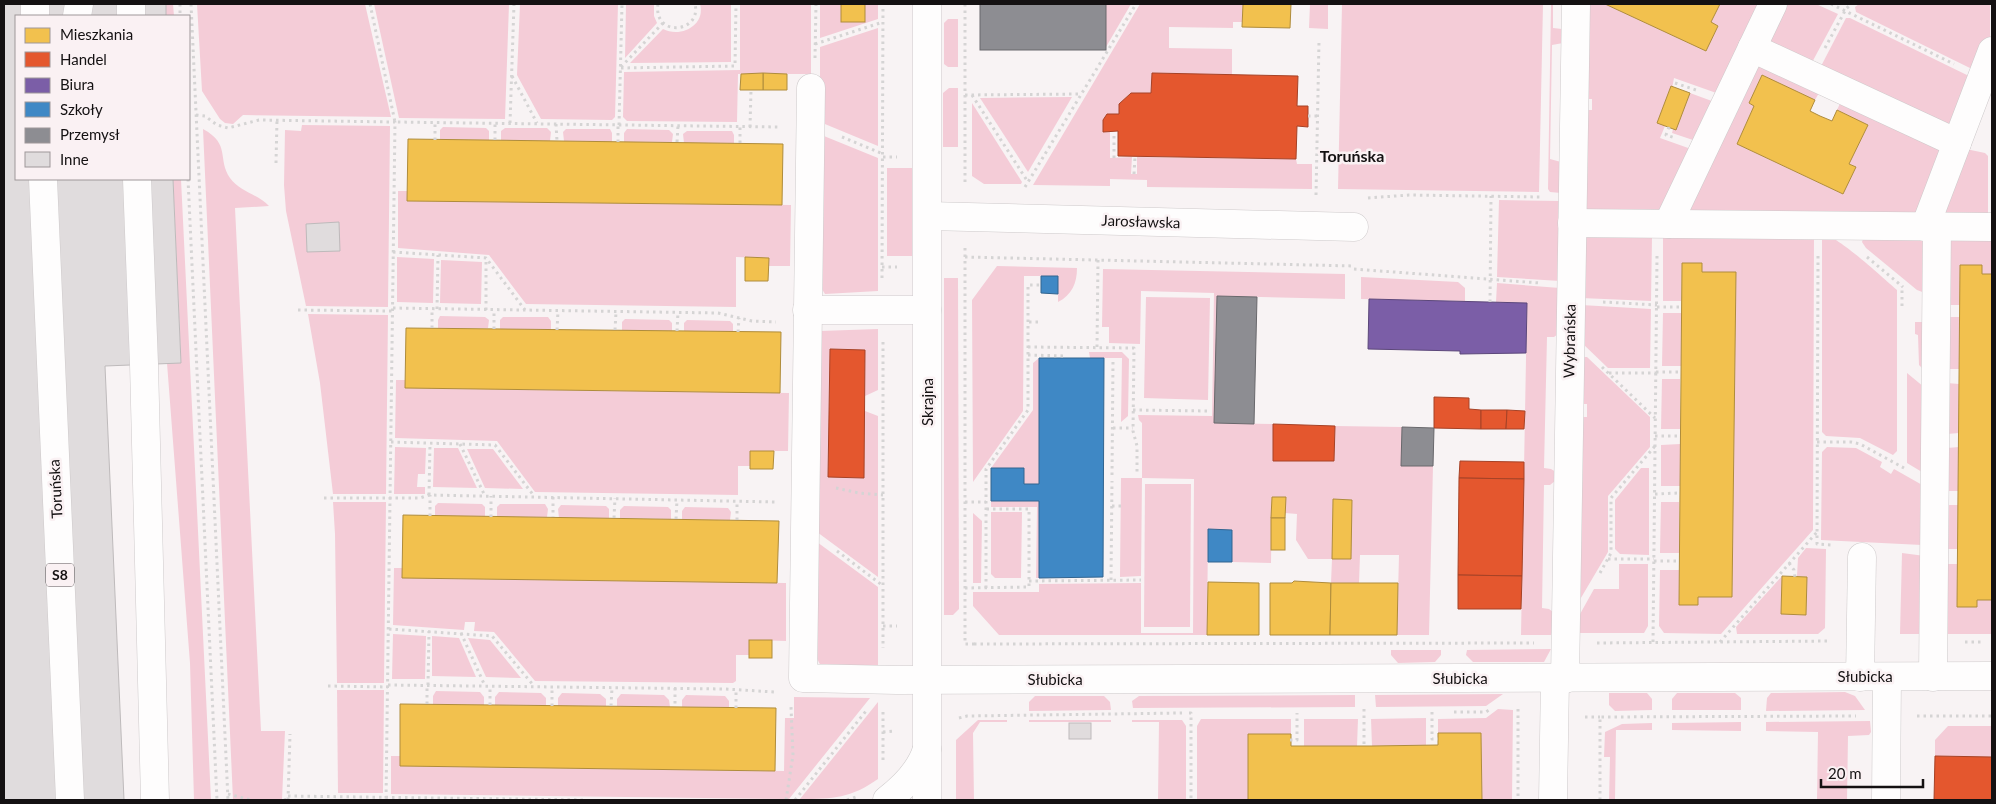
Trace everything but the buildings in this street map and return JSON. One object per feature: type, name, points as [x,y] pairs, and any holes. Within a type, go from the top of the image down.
[{"type":"main road","name":"Skrajna","points":[[927,4],[927,800]]},
{"type":"main road","name":"Wybrańska","points":[[1553,800],[1560,679],[1565,643],[1576,4]]},
{"type":"main road","points":[[1663,224],[1773,4]]},
{"type":"main road","points":[[1752,48],[1957,143]]},
{"type":"main road","points":[[1933,677],[1936,314],[1931,226],[1957,143],[1992,51]]},
{"type":"main road","points":[[805,515],[811,88]]},
{"type":"main road","name":"Toruńska","points":[[43,180],[70,800]]},
{"type":"main road","points":[[50,350],[51,266],[57,180]]},
{"type":"main road","points":[[137,180],[144,364],[155,800]]},
{"type":"main road","points":[[1572,210],[1663,224],[1992,227]]},
{"type":"main road","name":"Jarosławska","points":[[928,216],[1354,227]]},
{"type":"main road","points":[[807,316],[883,310],[928,310]]},
{"type":"main road","name":"Słubicka","points":[[805,515],[802,678],[883,687],[928,680],[1992,676]]},
{"type":"main road","points":[[1860,677],[1862,557]]},
{"type":"main road","points":[[1886,800],[1887,677]]},
{"type":"main road","points":[[887,800],[912,775],[925,755],[927,745]]},
{"type":"path","points":[[191,4],[228,800]]},
{"type":"path","points":[[370,4],[395,122],[386,799]]},
{"type":"path","points":[[510,123],[514,4]]},
{"type":"path","points":[[618,142],[622,4]]},
{"type":"path","points":[[658,4],[658,12],[663,23],[675,28],[688,24],[695,14],[695,4]]},
{"type":"path","points":[[621,68],[735,66],[736,4]]},
{"type":"path","points":[[811,88],[815,72],[816,4]]},
{"type":"path","points":[[882,4],[883,770]]},
{"type":"path","points":[[965,4],[965,193]]},
{"type":"path","points":[[1021,194],[1136,4]]},
{"type":"path","points":[[1831,4],[1982,78]]},
{"type":"path","points":[[1810,75],[1845,11],[1851,4]]},
{"type":"path","points":[[815,44],[883,22]]},
{"type":"path","points":[[621,68],[663,23]]},
{"type":"path","points":[[1316,189],[1319,41]]},
{"type":"path","points":[[512,76],[538,124]]},
{"type":"path","points":[[750,127],[751,90]]},
{"type":"path","points":[[965,95],[1081,94]]},
{"type":"path","points":[[972,95],[1028,182]]},
{"type":"path","points":[[196,115],[204,116],[228,128],[253,120],[750,127],[810,126],[882,154]]},
{"type":"path","points":[[1308,116],[1317,116]]},
{"type":"path","points":[[276,163],[277,120]]},
{"type":"path","points":[[435,122],[435,140]]},
{"type":"path","points":[[494,140],[495,123]]},
{"type":"path","points":[[556,124],[557,141]]},
{"type":"path","points":[[678,126],[678,142]]},
{"type":"path","points":[[740,126],[740,143]]},
{"type":"path","points":[[1114,132],[1114,158]]},
{"type":"path","points":[[1134,174],[1135,157]]},
{"type":"path","points":[[188,180],[217,800]]},
{"type":"path","points":[[1359,199],[1397,195],[1491,196],[1572,210]]},
{"type":"path","points":[[1490,302],[1491,196]]},
{"type":"path","points":[[1654,642],[1657,306],[1663,224]]},
{"type":"path","points":[[1817,544],[1818,226]]},
{"type":"path","points":[[965,241],[965,644],[1816,641]]},
{"type":"path","points":[[393,252],[486,258],[526,310]]},
{"type":"path","points":[[432,328],[438,255]]},
{"type":"path","points":[[1865,256],[1936,314]]},
{"type":"path","points":[[965,257],[1354,268],[1490,280],[1657,306],[1681,307]]},
{"type":"path","points":[[486,258],[486,310]]},
{"type":"path","points":[[1097,347],[1098,260]]},
{"type":"path","points":[[986,588],[986,469],[1028,410],[1028,285],[1041,285]]},
{"type":"path","points":[[298,310],[434,309],[678,312],[718,313],[752,321],[807,316]]},
{"type":"path","points":[[494,310],[494,329]]},
{"type":"path","points":[[557,330],[558,311]]},
{"type":"path","points":[[615,330],[616,312]]},
{"type":"path","points":[[677,331],[678,312]]},
{"type":"path","points":[[738,332],[739,318]]},
{"type":"path","points":[[1029,322],[1038,322]]},
{"type":"path","points":[[1570,337],[1656,418]]},
{"type":"path","points":[[1028,347],[1134,348],[1133,428],[1137,446],[1137,474]]},
{"type":"path","points":[[1028,356],[1066,357],[1066,348]]},
{"type":"path","points":[[1112,361],[1112,475]]},
{"type":"path","points":[[1608,373],[1680,372]]},
{"type":"path","points":[[1134,383],[1139,383]]},
{"type":"path","points":[[1133,410],[1209,411]]},
{"type":"path","points":[[1112,428],[1133,428]]},
{"type":"path","points":[[1655,436],[1680,436]]},
{"type":"path","points":[[391,442],[495,445],[534,497]]},
{"type":"path","points":[[1817,442],[1851,442],[1860,444],[1934,486]]},
{"type":"path","points":[[430,443],[430,516]]},
{"type":"path","points":[[460,444],[485,496]]},
{"type":"path","points":[[1598,576],[1608,560],[1611,550],[1611,498],[1655,446]]},
{"type":"path","points":[[806,475],[839,489],[883,495]]},
{"type":"path","points":[[1112,481],[1112,580]]},
{"type":"path","points":[[1654,494],[1679,493]]},
{"type":"path","points":[[324,498],[420,498],[430,495],[737,501],[805,515],[883,585]]},
{"type":"path","points":[[491,496],[491,517]]},
{"type":"path","points":[[553,497],[553,517]]},
{"type":"path","points":[[614,498],[614,518]]},
{"type":"path","points":[[676,500],[676,519]]},
{"type":"path","points":[[737,501],[737,520]]},
{"type":"path","points":[[965,502],[986,502]]},
{"type":"path","points":[[1112,506],[1121,506]]},
{"type":"path","points":[[965,588],[1029,587],[1029,509],[986,509]]},
{"type":"path","points":[[1719,642],[1817,532]]},
{"type":"path","points":[[1608,560],[1679,561]]},
{"type":"path","points":[[1789,563],[1794,570],[1795,577]]},
{"type":"path","points":[[1029,581],[1141,580]]},
{"type":"path","points":[[389,629],[492,636],[534,687]]},
{"type":"path","points":[[427,704],[429,631]]},
{"type":"path","points":[[461,633],[488,686],[490,705]]},
{"type":"path","points":[[974,644],[975,716]]},
{"type":"path","points":[[328,686],[428,685],[675,688],[780,692]]},
{"type":"path","points":[[552,687],[552,706]]},
{"type":"path","points":[[794,800],[883,687]]},
{"type":"path","points":[[611,706],[612,688]]},
{"type":"path","points":[[675,688],[675,707]]},
{"type":"path","points":[[736,690],[736,708]]},
{"type":"path","points":[[786,800],[793,750],[790,703]]},
{"type":"path","points":[[1450,712],[1486,712],[1495,705]]},
{"type":"path","points":[[1513,705],[1518,709],[1519,717],[1518,800]]},
{"type":"path","points":[[1354,712],[1374,712]]},
{"type":"path","points":[[1422,712],[1441,712]]},
{"type":"path","points":[[1432,712],[1432,739],[1438,739]]},
{"type":"path","points":[[1191,713],[1191,800]]},
{"type":"path","points":[[956,720],[963,716],[1201,713]]},
{"type":"path","points":[[1287,713],[1306,713]]},
{"type":"path","points":[[1290,740],[1297,740],[1297,713]]},
{"type":"path","points":[[1600,800],[1600,717],[1992,716]]},
{"type":"path","points":[[288,798],[290,734]]},
{"type":"path","points":[[227,794],[251,800]]},
{"type":"path","points":[[284,800],[288,798],[587,800]]},
{"type":"shaded area","points":[[166,4],[173,4],[174,15],[166,15]]},
{"type":"shaded area","points":[[197,4],[365,4],[391,117],[243,115],[233,124],[225,123],[220,119],[202,91]]},
{"type":"shaded area","points":[[374,4],[509,4],[505,119],[399,118]]},
{"type":"shaded area","points":[[520,4],[618,4],[615,117],[612,120],[541,119],[517,75]]},
{"type":"shaded area","points":[[626,4],[654,4],[654,16],[657,23],[625,58]]},
{"type":"shaded area","points":[[700,4],[731,4],[731,62],[630,63],[663,29],[677,32],[684,31],[695,24],[701,12]]},
{"type":"shaded area","points":[[740,4],[811,4],[811,74],[738,74],[737,122],[627,121],[623,117],[624,72],[740,70]]},
{"type":"shaded area","points":[[820,4],[841,4],[841,22],[865,21],[865,4],[878,4],[878,19],[820,38]]},
{"type":"shaded area","points":[[1106,4],[1131,4],[1106,47]]},
{"type":"shaded area","points":[[1140,4],[1243,4],[1242,22],[1233,22],[1233,28],[1169,27],[1169,48],[1232,49],[1232,75],[1152,73],[1151,93],[1130,93],[1119,104],[1119,114],[1107,114],[1103,120],[1110,131],[1110,158],[1132,157],[1131,174],[1137,174],[1137,157],[1296,159],[1297,164],[1312,164],[1312,189],[1147,187],[1147,180],[1110,179],[1110,186],[1033,185]]},
{"type":"shaded area","points":[[1310,4],[1328,4],[1328,29],[1309,28]]},
{"type":"shaded area","points":[[1342,4],[1543,4],[1539,192],[1338,189]]},
{"type":"shaded area","points":[[1551,4],[1553,4],[1553,28],[1562,29],[1563,43],[1552,45],[1550,159],[1561,162],[1561,193],[1550,192],[1548,189]]},
{"type":"shaded area","points":[[1587,4],[1605,4],[1706,51],[1718,26],[1711,22],[1720,4],[1766,4],[1722,95],[1674,78],[1665,126],[1660,138],[1691,149],[1666,212],[1585,213],[1585,110],[1592,110],[1592,99],[1585,99]]},
{"type":"shaded area","points":[[1780,4],[1816,4],[1838,14],[1809,68],[1763,38]]},
{"type":"shaded area","points":[[1859,4],[1990,4],[1990,41],[1974,70],[1856,12],[1855,7]]},
{"type":"shaded area","points":[[1846,18],[1850,18],[1971,77],[1950,133],[1818,72]]},
{"type":"shaded area","points":[[948,19],[958,19],[958,67],[948,67],[944,64],[944,23]]},
{"type":"shaded area","points":[[878,28],[878,146],[820,122],[820,47]]},
{"type":"shaded area","points":[[1751,63],[1820,91],[1815,100],[1762,75],[1749,103],[1754,106],[1737,144],[1843,194],[1856,167],[1849,164],[1868,125],[1837,110],[1843,97],[1945,144],[1917,219],[1684,217]]},
{"type":"shaded area","points":[[949,88],[958,88],[958,147],[943,147],[943,93]]},
{"type":"shaded area","points":[[1690,93],[1720,104],[1693,140],[1672,133],[1673,129],[1676,129]]},
{"type":"shaded area","points":[[1072,97],[1028,172],[980,98]]},
{"type":"shaded area","points":[[972,103],[1022,182],[1021,184],[984,184],[972,176]]},
{"type":"shaded area","points":[[302,125],[390,126],[388,307],[306,306],[286,211],[284,185],[285,130],[301,131]]},
{"type":"shaded area","points":[[443,127],[486,128],[489,131],[489,140],[440,139],[440,130]]},
{"type":"shaded area","points":[[505,128],[547,128],[551,132],[550,141],[501,140],[501,131]]},
{"type":"shaded area","points":[[203,129],[217,140],[226,171],[234,183],[269,206],[235,208],[261,731],[285,731],[282,800],[233,800]]},
{"type":"shaded area","points":[[566,129],[610,129],[612,142],[564,141],[563,132]]},
{"type":"shaded area","points":[[627,129],[669,130],[673,134],[672,142],[624,142],[624,133]]},
{"type":"shaded area","points":[[687,131],[732,131],[734,143],[684,143],[683,134]]},
{"type":"shaded area","points":[[819,134],[878,158],[878,291],[825,294],[820,286]]},
{"type":"shaded area","points":[[1966,149],[1985,153],[1988,156],[1988,213],[1948,219],[1941,208]]},
{"type":"shaded area","points":[[887,168],[912,168],[912,256],[887,256]]},
{"type":"shaded area","points":[[173,180],[181,180],[211,800],[194,800],[190,663],[167,363],[181,362]]},
{"type":"shaded area","points":[[398,191],[407,191],[407,201],[791,205],[790,266],[768,266],[768,258],[736,257],[736,307],[526,304],[489,255],[398,248]]},
{"type":"shaded area","points":[[1499,200],[1561,201],[1560,281],[1497,277]]},
{"type":"shaded area","points":[[1814,234],[1813,530],[1721,634],[1664,633],[1659,626],[1660,570],[1679,570],[1679,605],[1698,605],[1698,597],[1732,597],[1736,272],[1702,272],[1701,264],[1682,263],[1681,301],[1663,301],[1663,237]]},
{"type":"shaded area","points":[[1822,234],[1838,241],[1897,290],[1897,451],[1893,455],[1860,438],[1826,436],[1822,432]]},
{"type":"shaded area","points":[[1932,235],[1925,293],[1917,290],[1866,248],[1862,242],[1864,236]]},
{"type":"shaded area","points":[[1583,236],[1652,237],[1651,301],[1581,298]]},
{"type":"shaded area","points":[[1992,236],[1992,274],[1982,274],[1960,305],[1948,305],[1947,239]]},
{"type":"shaded area","points":[[397,257],[434,259],[433,303],[397,302]]},
{"type":"shaded area","points":[[441,260],[482,262],[481,304],[440,303]]},
{"type":"shaded area","points":[[997,266],[1077,268],[1077,273],[1073,288],[1067,296],[1058,302],[1058,276],[1024,276],[1023,411],[973,482],[972,300]]},
{"type":"shaded area","points":[[1103,269],[1345,274],[1345,299],[1217,296],[1215,423],[1273,424],[1273,461],[1334,461],[1335,426],[1402,427],[1401,466],[1433,466],[1429,635],[1397,635],[1399,555],[1360,555],[1359,583],[1331,583],[1332,559],[1308,559],[1296,540],[1297,514],[1285,513],[1285,497],[1272,497],[1271,563],[1232,562],[1232,530],[1208,530],[1207,635],[999,635],[973,606],[973,592],[1039,592],[1039,584],[1141,583],[1141,633],[1193,633],[1194,479],[1142,478],[1142,423],[1138,415],[1212,416],[1214,293],[1141,291],[1140,344],[1109,343],[1109,327],[1102,327]],"holes":[[[1333,500],[1352,500],[1350,559],[1332,559]]]},
{"type":"shaded area","points":[[1361,277],[1458,282],[1465,288],[1465,301],[1361,299]]},
{"type":"shaded area","points":[[944,278],[958,278],[959,609],[953,615],[944,615]]},
{"type":"shaded area","points":[[1497,283],[1560,288],[1558,334],[1554,337],[1547,337],[1544,468],[1556,472],[1555,481],[1550,485],[1544,485],[1542,608],[1553,612],[1553,631],[1551,635],[1521,635],[1527,303],[1496,302]]},
{"type":"shaded area","points":[[1146,297],[1210,298],[1208,400],[1144,398]]},
{"type":"shaded area","points":[[1581,305],[1651,309],[1650,368],[1608,368],[1581,342]]},
{"type":"shaded area","points":[[1663,313],[1681,313],[1681,366],[1662,366]]},
{"type":"shaded area","points":[[308,314],[388,315],[386,494],[333,494],[320,383]]},
{"type":"shaded area","points":[[440,316],[485,317],[489,320],[488,328],[438,328]]},
{"type":"shaded area","points":[[503,317],[548,317],[551,321],[551,329],[500,329],[500,320]]},
{"type":"shaded area","points":[[1947,317],[1960,317],[1959,369],[1947,369]]},
{"type":"shaded area","points":[[625,319],[669,320],[672,323],[672,331],[622,330],[622,322]]},
{"type":"shaded area","points":[[687,320],[730,321],[733,324],[733,332],[684,331],[684,323]]},
{"type":"shaded area","points":[[1915,322],[1924,322],[1922,368],[1919,365],[1918,335],[1915,334]]},
{"type":"shaded area","points":[[878,329],[878,390],[865,396],[865,350],[830,349],[828,477],[864,478],[865,411],[878,416],[878,577],[817,532],[820,331]]},
{"type":"shaded area","points":[[1089,352],[1122,352],[1129,359],[1128,416],[1121,422],[1122,358],[1090,358]]},
{"type":"shaded area","points":[[1580,357],[1587,357],[1650,417],[1650,447],[1608,496],[1608,552],[1575,608],[1579,417],[1587,417],[1587,404],[1579,404]]},
{"type":"shaded area","points":[[1039,358],[1039,484],[1024,484],[1023,468],[991,468],[1033,410],[1033,363]]},
{"type":"shaded area","points":[[1907,373],[1930,392],[1922,472],[1907,463]]},
{"type":"shaded area","points":[[1662,379],[1680,379],[1680,429],[1661,429]]},
{"type":"shaded area","points":[[396,380],[405,380],[405,388],[789,393],[788,451],[751,451],[751,466],[738,466],[738,495],[535,492],[497,441],[395,438]]},
{"type":"shaded area","points":[[1947,383],[1959,384],[1959,433],[1947,434]]},
{"type":"shaded area","points":[[1680,444],[1680,486],[1661,486],[1661,445]]},
{"type":"shaded area","points":[[395,447],[426,448],[425,474],[418,474],[417,487],[425,487],[425,494],[394,494]]},
{"type":"shaded area","points":[[1827,447],[1856,448],[1882,462],[1880,467],[1891,474],[1894,469],[1924,486],[1922,545],[1821,540],[1822,452]]},
{"type":"shaded area","points":[[1959,447],[1958,491],[1946,491],[1947,448]]},
{"type":"shaded area","points":[[434,448],[458,448],[477,488],[433,487]]},
{"type":"shaded area","points":[[467,449],[493,449],[523,489],[485,488]]},
{"type":"shaded area","points":[[1641,468],[1649,468],[1649,555],[1620,554],[1615,549],[1615,500]]},
{"type":"shaded area","points":[[1121,478],[1142,478],[1141,576],[1120,577]]},
{"type":"shaded area","points":[[1145,484],[1191,484],[1190,627],[1144,627]]},
{"type":"shaded area","points":[[991,501],[1039,501],[1039,578],[1036,578],[1037,507],[991,507]]},
{"type":"shaded area","points":[[333,502],[386,502],[384,683],[337,683]]},
{"type":"shaded area","points":[[1661,502],[1679,502],[1679,553],[1660,553]]},
{"type":"shaded area","points":[[438,503],[482,504],[485,507],[485,517],[435,516],[435,506]]},
{"type":"shaded area","points":[[500,504],[545,504],[548,509],[547,517],[497,517],[497,507]]},
{"type":"shaded area","points":[[561,505],[606,506],[609,509],[609,518],[559,518],[558,509]]},
{"type":"shaded area","points":[[1946,505],[1958,505],[1957,549],[1945,549]]},
{"type":"shaded area","points":[[624,506],[668,507],[671,510],[671,519],[620,518],[620,510]]},
{"type":"shaded area","points":[[685,507],[728,508],[731,512],[730,520],[682,519],[682,511]]},
{"type":"shaded area","points":[[991,512],[1022,512],[1021,578],[995,578],[991,574]]},
{"type":"shaded area","points":[[973,513],[982,521],[981,583],[973,583]]},
{"type":"shaded area","points":[[817,542],[878,587],[878,671],[821,666],[816,657]]},
{"type":"shaded area","points":[[1806,548],[1826,549],[1825,628],[1818,634],[1737,634],[1736,627],[1782,576],[1781,614],[1806,615],[1807,577],[1797,576],[1798,558]]},
{"type":"shaded area","points":[[1902,553],[1925,556],[1922,634],[1900,634]]},
{"type":"shaded area","points":[[1619,564],[1648,564],[1648,626],[1644,633],[1575,633],[1575,623],[1594,589],[1619,589]]},
{"type":"shaded area","points":[[1945,564],[1957,564],[1957,607],[1977,607],[1977,600],[1992,600],[1992,634],[1945,634]]},
{"type":"shaded area","points":[[394,568],[403,568],[403,578],[786,583],[786,641],[749,640],[749,655],[736,655],[736,681],[733,683],[535,681],[494,632],[474,631],[475,622],[465,622],[464,630],[393,625]]},
{"type":"shaded area","points":[[393,634],[426,636],[425,679],[392,679]]},
{"type":"shaded area","points":[[432,636],[459,638],[476,677],[432,676]]},
{"type":"shaded area","points":[[468,638],[490,640],[521,678],[486,677]]},
{"type":"shaded area","points":[[1551,649],[1544,662],[1473,662],[1466,655],[1467,650]]},
{"type":"shaded area","points":[[1391,650],[1441,650],[1441,655],[1435,662],[1398,663],[1391,655]]},
{"type":"shaded area","points":[[337,690],[384,690],[383,793],[338,793]]},
{"type":"shaded area","points":[[436,691],[480,692],[484,697],[484,705],[433,704],[433,696]]},
{"type":"shaded area","points":[[499,692],[541,693],[546,698],[546,705],[495,705],[495,697]]},
{"type":"shaded area","points":[[1845,692],[1855,696],[1865,710],[1766,711],[1767,698],[1771,693]]},
{"type":"shaded area","points":[[562,693],[600,694],[606,699],[606,706],[558,706],[558,698]]},
{"type":"shaded area","points":[[1609,693],[1647,693],[1652,699],[1652,710],[1615,711],[1609,705]]},
{"type":"shaded area","points":[[1677,693],[1735,693],[1741,698],[1741,710],[1672,710],[1672,699]]},
{"type":"shaded area","points":[[621,694],[664,695],[669,700],[670,707],[617,706],[617,699]]},
{"type":"shaded area","points":[[1503,694],[1486,706],[1376,707],[1375,695]]},
{"type":"shaded area","points":[[686,695],[725,696],[729,701],[729,708],[682,707],[682,700]]},
{"type":"shaded area","points":[[1355,695],[1355,707],[1133,708],[1132,701],[1139,696]]},
{"type":"shaded area","points":[[1035,696],[1104,696],[1110,702],[1111,710],[1029,711],[1029,702]]},
{"type":"shaded area","points":[[794,697],[870,698],[789,799],[391,794],[391,756],[400,756],[400,766],[784,771],[785,718],[794,718]]},
{"type":"shaded area","points":[[878,702],[878,779],[850,794],[822,799],[800,799]]},
{"type":"shaded area","points":[[1498,709],[1513,710],[1512,800],[1482,800],[1481,733],[1438,733],[1438,719],[1486,718]]},
{"type":"shaded area","points":[[1426,718],[1426,745],[1372,746],[1371,719]]},
{"type":"shaded area","points":[[1201,719],[1291,719],[1291,734],[1248,734],[1248,800],[1197,800],[1197,726]]},
{"type":"shaded area","points":[[1304,719],[1358,719],[1357,746],[1304,746]]},
{"type":"shaded area","points":[[978,720],[1007,720],[1007,722],[980,722],[973,733],[974,800],[956,800],[956,740]]},
{"type":"shaded area","points":[[1029,720],[1111,720],[1111,722],[1029,722]]},
{"type":"shaded area","points":[[1132,720],[1182,720],[1186,726],[1186,800],[1158,800],[1159,722],[1132,722]]},
{"type":"shaded area","points":[[1870,721],[1871,732],[1869,735],[1848,736],[1847,800],[1817,800],[1818,732],[1766,731],[1766,722]]},
{"type":"shaded area","points":[[1741,722],[1741,731],[1672,730],[1672,723]]},
{"type":"shaded area","points":[[1652,723],[1652,730],[1616,730],[1615,800],[1609,800],[1610,757],[1604,757],[1605,732],[1622,724]]},
{"type":"shaded area","points":[[1948,726],[1992,726],[1992,757],[1935,756],[1935,740]]},
{"type":"district","name":"Toruńska","points":[[1352,156]]}]
